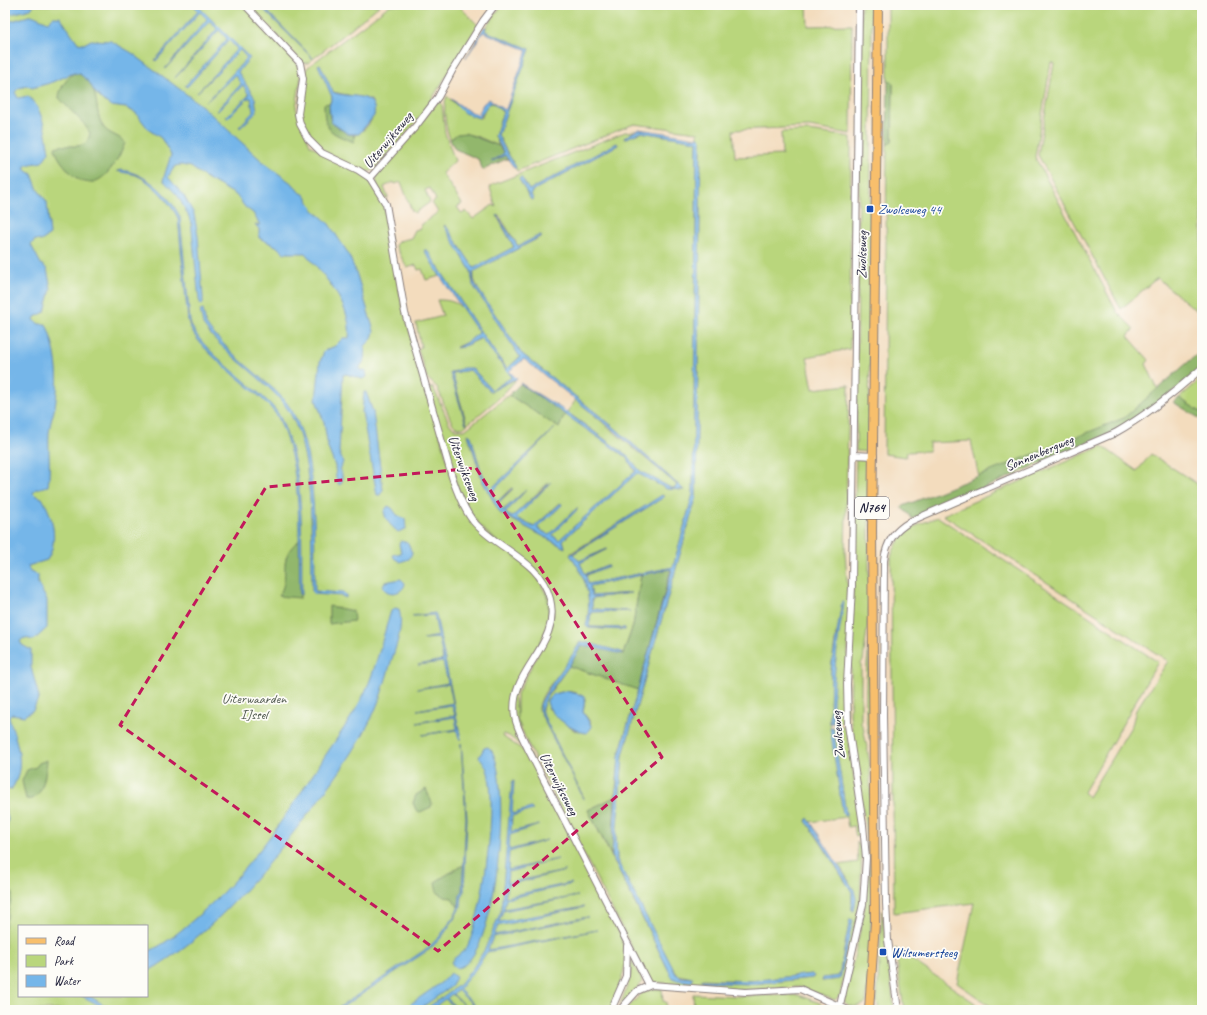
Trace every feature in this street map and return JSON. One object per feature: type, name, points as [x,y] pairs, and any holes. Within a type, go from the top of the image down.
[{"type":"main road","name":"Zwolseweg","points":[[869,1010],[874,922],[872,530],[878,5]]},
{"type":"street","points":[[245,5],[300,63],[303,79],[298,114],[300,124],[308,139],[327,156],[358,170],[370,178]]},
{"type":"street","name":"Uiterwijkseweg","points":[[495,5],[483,20],[438,97],[416,126],[370,178],[387,208],[405,313],[452,477],[461,501],[473,521],[490,538],[534,569],[547,591],[552,609],[551,626],[546,641],[519,685],[515,700],[515,718],[530,753],[648,985]]},
{"type":"street","name":"Zwolseweg","points":[[839,1009],[863,904],[866,858],[863,826],[848,725],[852,586],[859,5]]},
{"type":"street","name":"Sonnenbergweg","points":[[898,1010],[888,940],[886,903],[883,715],[885,553],[887,544],[894,533],[911,521],[1115,434],[1134,423],[1160,404],[1202,368]]},
{"type":"street","points":[[854,455],[874,456]]},
{"type":"street","name":"Uiterwijkseweg","points":[[612,1010],[626,976],[627,944]]},
{"type":"street","points":[[620,1010],[637,991],[648,985],[746,992],[792,988],[807,991],[839,1009],[848,1010]]},
{"type":"highlighted area","points":[[476,468],[662,757],[438,951],[120,725],[266,487]]},
{"type":"green space","name":"Uiterwaarden IJssel","points":[[5,5],[244,5],[297,61],[301,77],[296,108],[310,145],[369,179],[383,201],[402,305],[453,480],[477,526],[537,574],[548,599],[549,625],[514,695],[522,746],[509,736],[503,734],[502,736],[529,754],[621,936],[624,946],[625,965],[621,983],[610,1010],[5,1010]]},
{"type":"green space","points":[[249,5],[259,5],[312,58],[261,5],[380,5],[308,63],[303,63]]},
{"type":"green space","points":[[390,5],[458,5],[478,25],[422,115],[374,170],[367,172],[336,159],[318,145],[304,128],[300,118],[300,102],[304,72],[309,66]],"holes":[[[319,64],[333,92],[371,100],[374,110],[371,121],[364,130],[354,135],[355,138],[324,105],[330,103],[332,97]]]},
{"type":"green space","points":[[502,5],[807,5],[808,26],[852,25],[851,134],[809,127],[733,130],[735,157],[782,155],[781,132],[808,131],[851,137],[850,349],[807,357],[813,389],[849,385],[845,552],[849,608],[846,719],[844,722],[833,723],[832,691],[838,638],[836,634],[831,670],[830,722],[843,814],[846,815],[833,727],[843,726],[847,729],[861,829],[860,834],[856,837],[854,826],[848,827],[846,817],[810,822],[808,819],[806,820],[852,892],[852,910],[854,911],[855,898],[849,881],[839,865],[858,862],[857,842],[862,848],[860,905],[840,995],[835,1000],[800,987],[742,990],[649,981],[532,753],[517,719],[517,694],[551,629],[546,584],[480,526],[468,509],[457,486],[428,389],[433,387],[450,425],[457,430],[465,430],[509,395],[559,427],[565,414],[627,458],[635,472],[559,540],[552,535],[577,510],[577,508],[549,535],[537,528],[562,505],[560,503],[534,527],[516,518],[549,482],[512,517],[506,514],[506,512],[526,490],[502,511],[498,503],[513,489],[511,488],[497,502],[491,493],[555,428],[490,490],[480,468],[471,436],[468,435],[483,482],[500,513],[563,547],[565,547],[563,540],[637,473],[667,489],[684,490],[615,428],[521,353],[478,289],[474,279],[474,271],[541,237],[541,235],[518,246],[499,215],[498,218],[514,247],[474,268],[444,225],[471,271],[473,285],[520,357],[507,369],[486,340],[427,250],[433,265],[440,276],[426,280],[422,269],[418,270],[416,265],[407,268],[395,245],[399,241],[411,238],[415,230],[421,228],[421,225],[438,212],[432,203],[436,200],[430,188],[425,190],[430,202],[415,213],[412,211],[401,182],[395,184],[394,182],[384,187],[388,198],[386,199],[378,187],[376,180],[378,173],[439,101],[442,104],[445,133],[455,161],[442,173],[462,204],[457,207],[462,214],[466,211],[473,219],[493,205],[496,207],[490,188],[492,185],[625,132],[635,131],[624,139],[641,132],[697,141],[693,494],[674,564],[673,567],[669,568],[588,584],[586,576],[607,565],[585,574],[580,563],[607,549],[579,561],[573,554],[664,497],[663,495],[571,553],[583,577],[587,591],[589,604],[586,626],[588,628],[625,630],[625,628],[589,627],[591,612],[630,611],[592,609],[592,599],[631,593],[592,596],[590,586],[641,575],[633,626],[623,654],[622,652],[580,642],[567,664],[545,691],[539,710],[541,714],[544,701],[569,666],[638,690],[620,751],[615,797],[588,810],[672,977],[693,978],[678,975],[671,966],[617,860],[616,837],[623,755],[696,498],[701,140],[698,137],[698,132],[634,124],[517,171],[498,135],[530,49],[485,31],[486,27]],"holes":[[[617,143],[618,145],[532,191],[531,200],[519,179],[521,178],[529,190]],[[566,691],[577,693],[585,699],[583,712],[591,723],[575,731],[548,708],[554,694]],[[852,919],[840,979],[822,981],[823,978],[839,976],[850,920]],[[812,974],[814,977],[751,984],[702,982],[702,979],[751,981]]]},
{"type":"green space","points":[[861,5],[872,5],[869,452],[856,451]]},
{"type":"green space","points":[[888,5],[1202,5],[1202,315],[1157,278],[1121,309],[1038,155],[1054,63],[1051,62],[1035,157],[1117,312],[1134,329],[1128,336],[1149,360],[1146,364],[1158,390],[1124,418],[979,477],[971,441],[929,443],[929,451],[907,452],[906,457],[884,454],[887,145],[892,141],[893,83],[888,80]]},
{"type":"green space","points":[[74,73],[83,76],[90,81],[96,97],[98,114],[101,122],[105,129],[125,143],[116,162],[103,177],[95,181],[87,182],[78,179],[64,166],[58,157],[55,147],[81,145],[88,139],[90,133],[84,124],[59,98],[60,91],[64,84]]},
{"type":"green space","points":[[888,80],[893,83],[892,141],[887,145]]},
{"type":"green space","points":[[447,96],[464,113],[479,118],[482,117],[486,104],[493,103],[503,113],[495,136],[499,146],[474,136],[462,134],[450,139],[445,118]]},
{"type":"green space","points":[[330,103],[329,112],[331,122],[348,134],[354,135],[354,142],[339,136],[327,126],[324,113],[324,104]]},
{"type":"green space","points":[[465,133],[499,146],[504,153],[498,160],[505,155],[509,160],[506,159],[483,170],[478,159],[455,149],[450,140],[457,134]]},
{"type":"green space","points":[[437,300],[446,300],[458,305],[467,314],[479,333],[469,341],[456,347],[462,347],[482,338],[512,377],[492,390],[472,368],[450,373],[467,424],[452,373],[470,370],[490,391],[517,379],[499,398],[463,428],[456,427],[452,423],[437,387],[427,378],[418,349],[421,347],[416,323],[443,316]]},
{"type":"green space","points":[[1202,350],[1202,367],[1175,390],[1118,430],[912,519],[910,515],[901,507],[1124,418]]},
{"type":"green space","points":[[1202,378],[1202,413],[1179,398]]},
{"type":"green space","points":[[520,384],[565,414],[559,428],[509,395]]},
{"type":"green space","points":[[1179,398],[1202,413],[1202,420],[1173,402]]},
{"type":"green space","points":[[576,400],[677,485],[676,487],[671,488],[640,471],[628,456],[567,412]]},
{"type":"green space","points":[[1102,446],[1137,471],[1151,454],[1202,487],[1202,1010],[996,1010],[957,983],[974,903],[894,913],[891,557],[903,535],[922,523],[938,517],[1158,662],[1084,792],[1088,797],[1132,725],[1136,710],[1168,661],[943,515]]},
{"type":"green space","points":[[856,458],[869,459],[869,614],[863,661],[861,663],[861,724],[863,726],[870,764],[872,871],[870,960],[866,1003],[860,1006],[851,1006],[846,1004],[844,1001],[864,912],[869,857],[850,715]]},
{"type":"green space","points":[[300,540],[300,598],[278,596],[284,582],[288,553]]},
{"type":"green space","points":[[671,569],[638,690],[569,666],[583,644],[623,654],[633,626],[641,575]]},
{"type":"green space","points":[[329,606],[353,611],[354,621],[329,624]]},
{"type":"green space","points":[[869,644],[870,741],[866,720],[866,679]]},
{"type":"green space","points":[[47,760],[40,791],[32,799],[26,799],[22,781],[27,770],[36,767],[39,763]]},
{"type":"green space","points":[[426,789],[432,803],[431,807],[420,812],[416,810],[413,803],[416,795]]},
{"type":"green space","points":[[615,797],[612,856],[588,810]]},
{"type":"green space","points":[[464,865],[462,892],[458,907],[452,898],[444,897],[437,892],[435,882]]},
{"type":"green space","points":[[13,892],[5,927],[5,895]]},
{"type":"green space","points":[[882,911],[894,1007],[891,1010],[879,1010],[877,1001]]},
{"type":"green space","points":[[895,948],[985,1010],[904,1010]]},
{"type":"green space","points":[[630,957],[643,982],[620,1005],[630,975]]},
{"type":"green space","points":[[651,989],[662,989],[663,1001],[666,1002],[667,1010],[625,1010],[642,993]]},
{"type":"green space","points":[[693,994],[738,996],[798,995],[820,1003],[822,1010],[694,1010]]},
{"type":"water","points":[[5,5],[34,5],[31,9],[7,15],[5,17]]},
{"type":"water","points":[[194,5],[197,5],[250,58],[238,72],[255,98],[257,112],[240,128],[239,127],[253,112],[251,98],[248,98],[228,118],[226,117],[249,95],[243,85],[218,111],[216,111],[241,84],[235,75],[206,102],[247,58],[240,50],[196,94],[237,49],[229,40],[187,87],[185,86],[227,39],[219,30],[175,78],[217,29],[210,21],[165,69],[207,19],[200,12],[156,61],[155,60],[198,11]]},
{"type":"water","points":[[259,5],[261,5],[313,58],[312,58]]},
{"type":"water","points":[[32,15],[48,22],[53,17],[60,17],[78,43],[84,44],[91,40],[111,41],[132,53],[202,106],[264,163],[305,195],[313,209],[329,224],[348,253],[357,275],[374,331],[372,339],[365,346],[364,361],[360,367],[360,370],[366,371],[367,377],[362,379],[346,374],[343,375],[339,452],[343,462],[340,470],[342,475],[342,483],[339,485],[336,478],[335,466],[328,448],[324,422],[316,400],[320,362],[324,351],[335,346],[343,338],[349,338],[349,326],[342,303],[336,292],[320,271],[305,253],[284,253],[276,246],[259,238],[259,229],[255,224],[260,225],[253,213],[245,207],[236,195],[203,176],[191,167],[181,165],[175,166],[168,177],[184,196],[194,214],[198,236],[203,297],[203,304],[201,305],[199,300],[191,221],[178,196],[163,180],[171,155],[161,138],[149,130],[136,113],[126,108],[111,106],[101,99],[89,82],[80,74],[74,73],[50,83],[32,88],[28,86],[19,88],[15,92],[18,98],[28,96],[33,101],[40,114],[47,137],[49,152],[42,162],[26,165],[24,169],[32,174],[38,190],[47,202],[50,235],[41,241],[35,240],[31,245],[41,264],[47,269],[51,289],[45,312],[35,317],[34,320],[39,324],[46,324],[55,352],[58,381],[49,433],[48,486],[36,489],[33,493],[42,498],[46,505],[52,521],[54,537],[53,545],[47,560],[28,566],[30,572],[38,575],[38,584],[47,600],[47,628],[34,640],[24,638],[20,641],[22,645],[31,650],[31,667],[39,697],[33,710],[24,716],[12,714],[9,716],[20,761],[18,776],[11,790],[5,789],[5,20],[8,22]]},
{"type":"water","points":[[484,27],[486,27],[485,31],[530,49],[498,135],[516,167],[515,169],[505,155],[491,162],[504,153],[495,136],[503,112],[493,103],[489,103],[479,118],[464,113],[451,99],[467,110],[478,115],[483,104],[489,99],[504,110],[506,109],[527,50],[483,32],[466,58]]},
{"type":"water","points":[[320,64],[333,92],[361,97],[372,102],[374,116],[359,134],[348,134],[331,122],[329,106],[332,97],[318,65]]},
{"type":"water","points":[[639,129],[696,138],[699,137],[701,140],[696,498],[623,755],[616,837],[617,860],[676,974],[681,977],[693,978],[692,982],[677,980],[672,977],[612,856],[619,756],[672,570],[670,569],[590,586],[592,596],[631,593],[592,599],[592,609],[630,611],[591,612],[589,627],[625,628],[625,630],[588,628],[586,626],[589,606],[587,588],[576,563],[570,555],[662,495],[664,497],[573,554],[579,561],[607,549],[580,563],[585,574],[607,565],[609,566],[586,575],[588,584],[673,567],[693,494],[697,141],[641,132],[624,139]]},
{"type":"water","points":[[617,143],[618,145],[532,191],[531,194],[533,199],[531,200],[519,179],[521,177],[529,190]]},
{"type":"water","points":[[121,170],[139,175],[156,186],[170,200],[180,217],[190,321],[195,332],[215,356],[268,402],[282,420],[293,454],[297,473],[301,513],[302,594],[300,595],[299,535],[295,474],[291,454],[280,421],[266,403],[201,344],[193,332],[188,321],[178,218],[165,199],[154,187],[136,175],[117,171]]},
{"type":"water","points":[[497,215],[518,246],[540,235],[542,236],[473,272],[474,282],[478,289],[521,353],[615,428],[684,490],[667,489],[637,473],[563,540],[565,548],[500,513],[483,482],[468,434],[471,436],[480,468],[490,490],[555,428],[491,493],[497,502],[513,488],[498,503],[503,511],[526,490],[506,512],[506,514],[512,517],[551,482],[516,518],[534,527],[561,503],[562,505],[537,528],[549,535],[577,508],[577,510],[552,535],[559,540],[636,471],[626,457],[520,383],[562,409],[628,456],[640,471],[671,488],[675,488],[677,485],[615,431],[524,359],[509,371],[517,379],[512,380],[492,391],[490,391],[470,370],[452,373],[466,424],[450,373],[463,368],[472,368],[492,390],[512,377],[481,338],[462,347],[456,348],[469,341],[479,333],[424,250],[427,250],[486,340],[507,369],[520,357],[473,285],[471,271],[444,226],[446,226],[474,268],[514,247]]},
{"type":"water","points":[[200,310],[203,310],[206,324],[211,331],[226,347],[286,402],[297,420],[304,442],[312,493],[314,519],[315,591],[343,593],[346,595],[346,598],[342,596],[314,594],[312,592],[310,495],[307,468],[302,444],[294,422],[284,404],[276,395],[209,333],[203,325]]},
{"type":"water","points":[[364,392],[366,392],[373,412],[383,490],[380,495],[377,495],[362,412]]},
{"type":"water","points":[[388,506],[392,508],[397,515],[405,519],[406,529],[398,532],[389,523],[384,511]]},
{"type":"water","points":[[401,541],[408,543],[412,553],[409,559],[400,562],[394,558],[393,555],[401,553],[399,544]]},
{"type":"water","points":[[401,579],[405,583],[399,591],[393,593],[384,589],[383,585],[385,582]]},
{"type":"water","points":[[842,601],[844,603],[834,678],[833,723],[830,723],[831,670]]},
{"type":"water","points":[[395,608],[399,609],[401,623],[397,643],[377,705],[353,752],[285,843],[239,897],[187,945],[148,971],[148,952],[165,942],[181,930],[212,903],[248,864],[296,801],[346,725],[365,692],[373,672],[391,611]]},
{"type":"water","points":[[435,613],[461,739],[459,739],[457,730],[422,735],[457,729],[455,717],[417,723],[455,715],[452,705],[417,710],[453,703],[449,684],[417,689],[448,683],[443,662],[418,665],[443,660],[439,638],[423,639],[438,636],[434,615],[412,616]]},
{"type":"water","points":[[580,642],[622,652],[622,654],[582,645],[569,666],[548,694],[541,710],[584,799],[539,710],[544,696]]},
{"type":"water","points":[[566,691],[582,695],[585,698],[583,712],[592,727],[587,733],[576,730],[562,721],[551,711],[548,705],[547,700],[554,694]]},
{"type":"water","points":[[833,727],[846,815],[843,814],[830,728]]},
{"type":"water","points":[[461,743],[467,818],[464,893],[462,896],[461,906],[442,937],[430,949],[338,1010],[335,1010],[429,947],[440,936],[453,918],[459,906],[460,895],[462,892],[466,818]]},
{"type":"water","points":[[488,747],[496,761],[500,788],[501,824],[498,864],[492,902],[482,936],[470,959],[455,968],[451,962],[465,950],[468,945],[479,909],[484,883],[488,856],[491,803],[490,782],[486,767],[479,757],[484,748]]},
{"type":"water","points":[[514,781],[512,814],[531,808],[533,810],[512,816],[511,832],[539,825],[510,835],[509,850],[547,840],[509,852],[508,870],[558,859],[508,872],[507,883],[565,871],[507,885],[505,897],[572,884],[506,899],[504,909],[578,896],[503,911],[499,922],[584,907],[498,926],[494,935],[588,917],[493,937],[488,950],[597,930],[487,952],[475,970],[459,989],[479,1010],[457,990],[453,994],[469,1010],[452,994],[447,998],[458,1010],[445,999],[437,1005],[442,1010],[435,1006],[430,1010],[424,1010],[459,985],[473,968],[485,949],[501,911],[512,782]]},
{"type":"water","points":[[5,808],[8,818],[5,843]]},
{"type":"water","points":[[808,818],[854,890],[856,899],[854,911],[852,910],[852,892],[806,821]]},
{"type":"water","points":[[850,919],[853,920],[840,979],[822,981],[823,978],[839,976]]},
{"type":"water","points":[[450,973],[456,977],[452,986],[418,1010],[402,1010],[442,982]]},
{"type":"water","points":[[812,974],[814,976],[812,978],[751,984],[702,982],[701,980],[751,981]]},
{"type":"water","points":[[84,997],[91,997],[113,1010],[108,1010]]},
{"type":"place","name":"Zwolseweg 44","points":[[870,209]]},
{"type":"place","name":"Wilsumersteeg","points":[[883,952]]}]
